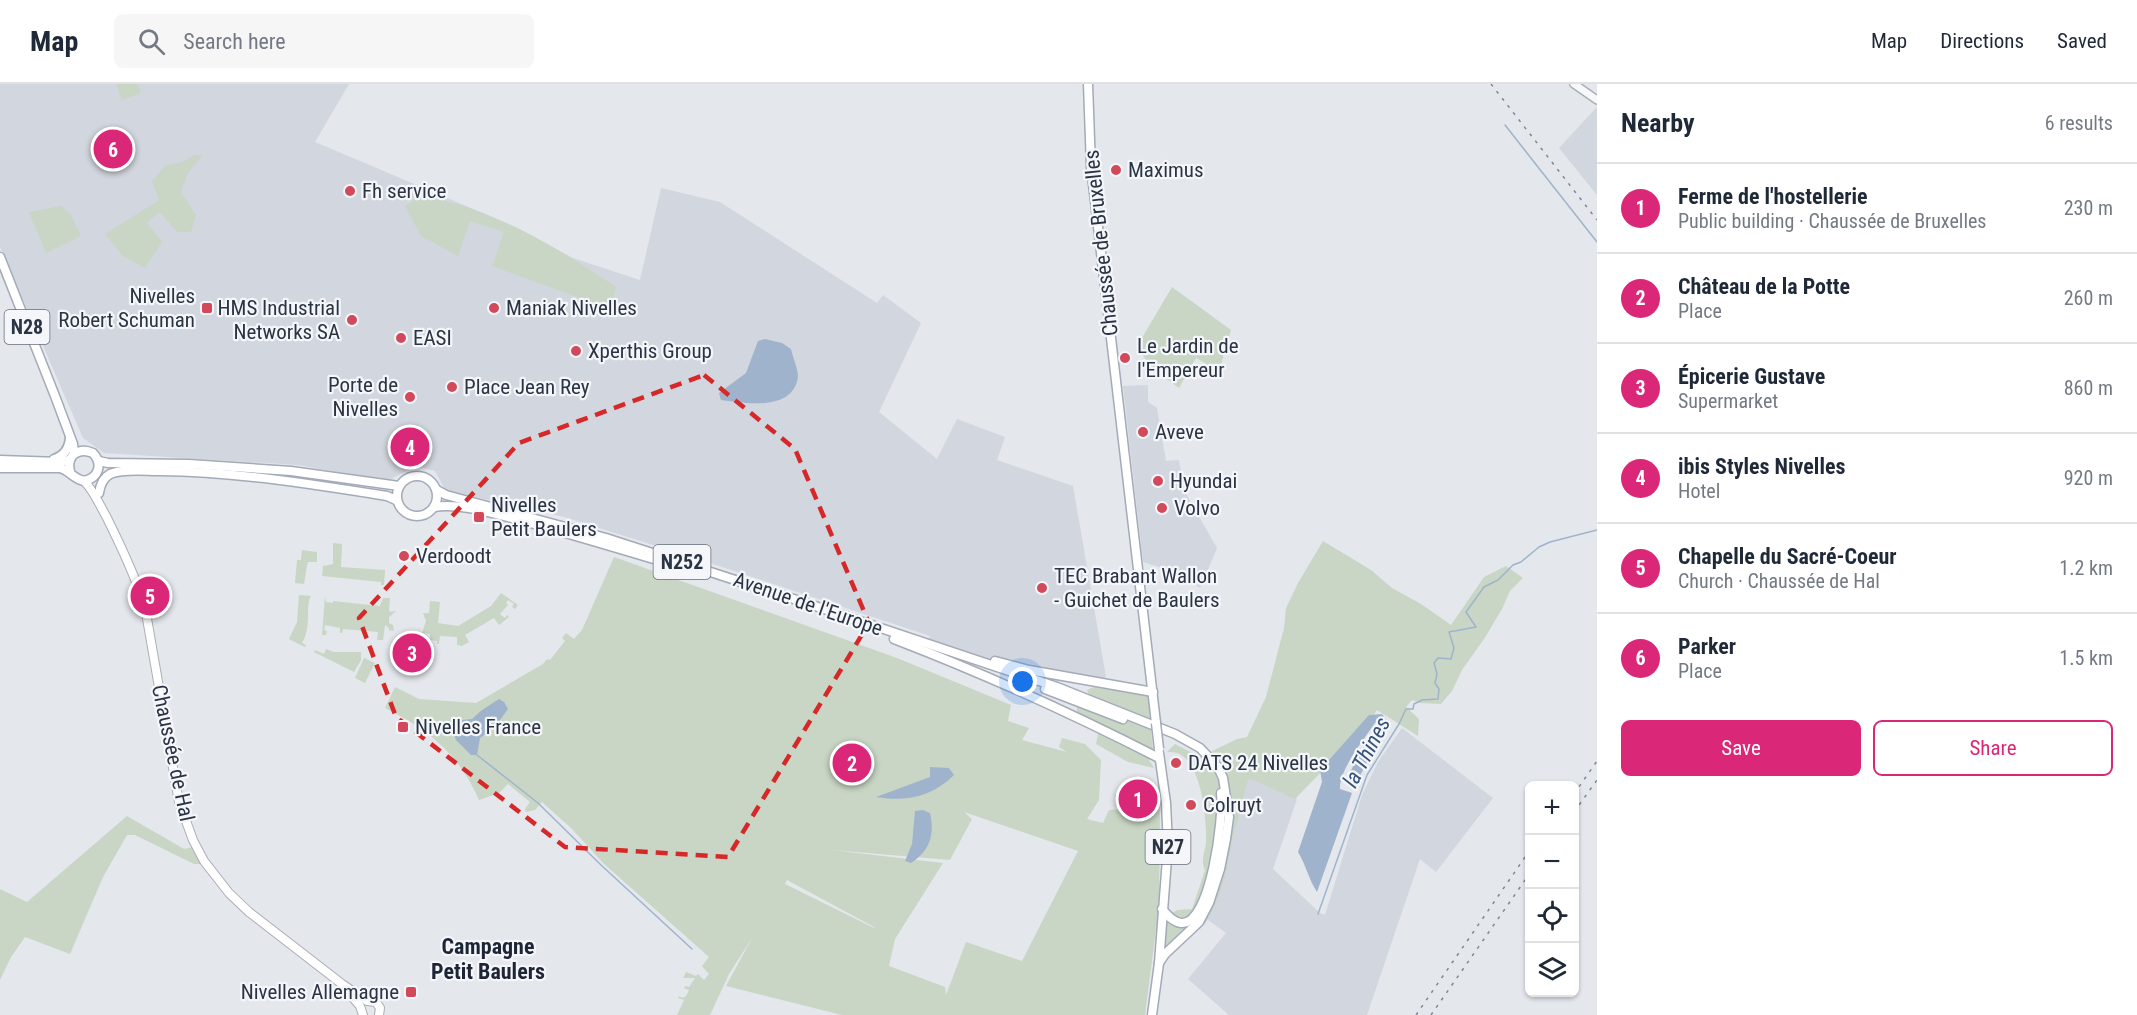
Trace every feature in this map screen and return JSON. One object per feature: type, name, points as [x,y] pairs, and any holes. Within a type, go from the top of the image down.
[{"type":"main road","name":"Chaussée de Bruxelles","points":[[1088,84],[1091,167],[1159,754]]},
{"type":"main road","name":"N28","points":[[0,257],[70,438],[72,456],[70,471]]},
{"type":"main road","name":"N28","points":[[55,396],[84,450],[93,453],[99,461]]},
{"type":"main road","points":[[29,461],[61,456],[68,449],[70,438]]},
{"type":"main road","points":[[0,460],[60,462],[84,450]]},
{"type":"main road","points":[[0,468],[60,468],[84,480],[96,474],[99,461]]},
{"type":"main road","name":"N252","points":[[99,461],[291,471],[399,486],[407,478],[416,475],[430,480],[436,490]]},
{"type":"main road","name":"N252","points":[[96,474],[114,468],[290,480],[387,496],[396,500],[407,514],[416,516],[429,512],[434,507]]},
{"type":"main road","points":[[99,493],[103,481],[111,474],[141,471]]},
{"type":"main road","name":"Chaussée de Hal","points":[[96,474],[99,493],[135,576],[145,607],[179,802],[193,840],[218,880],[238,902],[342,984],[367,1001],[373,1001],[379,1005],[379,1015]]},
{"type":"main road","name":"Chaussée de Hal","points":[[84,480],[116,535]]},
{"type":"main road","points":[[396,500],[399,486]]},
{"type":"main road","points":[[434,507],[436,490]]},
{"type":"main road","name":"Avenue de l'Europe","points":[[436,490],[446,495],[606,538],[1057,687],[1172,736]]},
{"type":"main road","name":"Avenue de l'Europe","points":[[434,507],[444,505],[482,511],[597,541],[1027,682],[1172,736]]},
{"type":"main road","points":[[877,632],[963,665],[1159,754]]},
{"type":"main road","points":[[925,644],[1029,670],[1153,692]]},
{"type":"main road","points":[[1162,909],[1173,920],[1180,923],[1189,922],[1196,916],[1212,872],[1222,820],[1222,801],[1215,772],[1197,752],[1172,736]]},
{"type":"main road","points":[[1159,963],[1164,954],[1199,922],[1209,903],[1220,869],[1229,817],[1223,778],[1218,767],[1200,748],[1172,736]]},
{"type":"main road","name":"N27","points":[[1152,1015],[1159,963],[1168,846],[1166,803],[1159,754]]},
{"type":"main road","name":"Chaussée de Hal","points":[[342,984],[363,1013]]},
{"type":"main road","name":"Chaussée de Hal","points":[[363,1013],[364,1004],[367,1001]]},
{"type":"street","points":[[1574,84],[1597,100]]},
{"type":"highlighted area","points":[[704,375],[795,449],[869,623],[728,857],[565,847],[396,717],[359,618],[519,443]]},
{"type":"shaded area","points":[[0,84],[349,84],[315,142],[518,228],[573,258],[640,280],[661,188],[720,202],[877,303],[883,295],[921,323],[879,412],[937,459],[957,419],[1005,437],[997,460],[1073,486],[1106,677],[1099,684],[925,644],[930,636],[701,560],[564,517],[445,490],[435,471],[416,466],[387,481],[298,465],[104,453],[83,438],[0,247]]},
{"type":"shaded area","points":[[1597,107],[1597,195],[1559,148]]},
{"type":"shaded area","points":[[1148,385],[1148,402],[1157,408],[1166,461],[1179,460],[1184,490],[1217,548],[1200,588],[1175,572],[1143,562],[1123,386]]},
{"type":"shaded area","points":[[1402,728],[1493,798],[1436,872],[1420,859],[1367,1015],[1229,1015],[1188,979],[1226,933],[1204,917],[1246,773],[1297,799],[1273,869],[1320,913],[1325,915],[1362,795],[1378,762]]},
{"type":"green space","points":[[116,84],[138,84],[141,93],[122,100]]},
{"type":"green space","points":[[195,155],[202,156],[188,173],[181,192],[196,215],[191,232],[177,232],[160,212],[147,222],[162,242],[145,268],[123,256],[105,234],[159,200],[152,181],[166,165],[180,163]]},
{"type":"green space","points":[[419,197],[450,202],[481,212],[522,230],[561,252],[616,287],[612,310],[492,266],[504,232],[470,221],[458,256],[421,236],[405,206]]},
{"type":"green space","points":[[61,206],[71,215],[81,236],[46,253],[29,212]]},
{"type":"green space","points":[[1172,287],[1231,330],[1219,371],[1196,358],[1179,388],[1157,372],[1136,348]]},
{"type":"green space","points":[[1323,541],[1371,570],[1392,588],[1421,604],[1451,625],[1484,577],[1506,566],[1523,578],[1510,591],[1484,639],[1462,670],[1452,691],[1441,704],[1420,703],[1412,700],[1406,707],[1419,719],[1418,736],[1377,710],[1365,727],[1295,799],[1249,778],[1217,901],[1205,924],[1179,919],[1171,914],[1177,910],[1192,909],[1205,870],[1203,860],[1206,843],[1205,821],[1202,795],[1194,771],[1181,755],[1167,752],[1175,744],[1200,757],[1237,739],[1247,737],[1266,697],[1284,628],[1286,608]]},
{"type":"green space","points":[[333,543],[342,544],[341,567],[385,570],[384,585],[381,585],[381,582],[322,576],[323,566],[333,564]]},
{"type":"green space","points":[[302,550],[317,552],[317,562],[308,562],[304,584],[295,583],[297,560],[301,560]]},
{"type":"green space","points":[[614,557],[897,658],[1011,705],[1008,721],[1029,728],[1022,740],[1067,752],[1059,747],[1062,738],[1085,744],[1101,760],[1099,800],[1087,819],[1103,823],[1109,810],[1160,807],[1159,906],[1145,1015],[842,1015],[726,986],[752,938],[729,974],[710,1015],[677,1015],[684,1000],[678,998],[686,996],[689,990],[684,988],[685,986],[689,987],[695,978],[683,978],[686,972],[696,976],[698,974],[704,980],[709,974],[702,966],[709,957],[603,863],[572,829],[542,802],[535,810],[526,812],[525,809],[530,802],[508,784],[499,793],[479,800],[462,769],[441,745],[415,725],[385,708],[395,687],[419,699],[476,703],[543,664],[547,659],[550,660],[565,641],[562,638],[566,633],[574,639],[582,630]],"holes":[[[964,812],[1078,851],[1022,961],[966,942],[946,995],[945,987],[889,966],[895,939],[943,863],[831,850],[950,860],[972,819]],[[787,880],[874,927],[874,928],[785,884]]]},
{"type":"green space","points":[[501,593],[518,605],[515,609],[512,607],[514,604],[508,600],[506,603],[508,605],[500,614],[505,618],[507,615],[509,617],[499,625],[494,618],[465,635],[469,642],[462,646],[457,645],[457,637],[440,636],[439,644],[437,644],[437,641],[430,640],[430,634],[422,633],[426,621],[423,613],[429,613],[430,601],[440,602],[438,623],[458,626],[491,606]]},
{"type":"green space","points":[[299,595],[311,596],[308,605],[307,631],[302,643],[306,645],[305,647],[289,639],[297,622]]},
{"type":"green space","points":[[325,596],[326,602],[380,606],[383,598],[390,598],[389,610],[390,612],[396,611],[389,617],[389,623],[393,625],[394,631],[389,630],[385,625],[383,640],[377,640],[378,632],[343,629],[340,633],[340,628],[325,625],[326,635],[322,635]]},
{"type":"green space","points":[[326,649],[334,652],[361,652],[361,660],[354,672],[314,652],[315,650],[324,654]]},
{"type":"green space","points":[[364,658],[375,663],[365,683],[355,678]]},
{"type":"green space","points":[[1094,687],[1148,696],[1153,752],[1149,760],[1154,768],[1128,762],[1096,744],[1100,726],[1077,712],[1077,707],[1089,695],[1087,690]]},
{"type":"green space","points":[[127,816],[184,849],[193,847],[202,864],[194,864],[135,835],[127,835],[103,877],[70,954],[25,937],[11,957],[0,980],[0,889],[27,902]]},
{"type":"green space","points":[[1166,918],[1176,925],[1193,924],[1164,951]]},
{"type":"water","points":[[765,339],[782,343],[791,349],[798,374],[794,388],[787,396],[767,403],[721,400],[719,393],[746,373],[758,341]]},
{"type":"water","points":[[499,699],[508,709],[495,727],[480,738],[477,755],[471,755],[456,740],[453,732],[455,726],[462,720],[472,719]]},
{"type":"water","points":[[1382,714],[1390,724],[1381,736],[1354,787],[1349,787],[1346,782],[1365,745],[1381,727],[1379,722],[1375,723],[1353,755],[1341,781],[1340,789],[1352,793],[1317,892],[1298,852],[1322,782],[1320,770],[1369,715]]},
{"type":"water","points":[[930,767],[949,768],[954,775],[937,788],[918,796],[898,799],[876,797],[930,777]]},
{"type":"water","points":[[923,810],[930,813],[932,828],[930,841],[923,853],[911,863],[905,861],[912,844],[915,811]]},
{"type":"waterway","points":[[1505,125],[1597,242]]},
{"type":"waterway","name":"la Thines","points":[[1318,914],[1367,775],[1406,709],[1413,709],[1414,704],[1422,700],[1438,699],[1439,689],[1435,683],[1437,674],[1434,663],[1438,658],[1451,659],[1454,648],[1449,632],[1476,627],[1466,612],[1484,587],[1498,580],[1513,565],[1521,562],[1539,547],[1597,530]]},
{"type":"waterway","points":[[477,755],[538,803],[692,949]]},
{"type":"railway","points":[[1491,84],[1597,220]]},
{"type":"railway","points":[[1579,787],[1597,761]]},
{"type":"railway","points":[[1579,805],[1597,780]]},
{"type":"railway","points":[[1416,1015],[1525,857]]},
{"type":"railway","points":[[1431,1015],[1525,880]]},
{"type":"place","name":"Parker","points":[[113,149]]},
{"type":"place","name":"Maximus","points":[[1116,170]]},
{"type":"place","name":"Fh service","points":[[350,191]]},
{"type":"place","name":"Nivelles Robert Schuman","points":[[207,308]]},
{"type":"place","name":"Maniak Nivelles","points":[[494,308]]},
{"type":"place","name":"HMS Industrial Networks SA","points":[[352,320]]},
{"type":"place","name":"EASI","points":[[401,338]]},
{"type":"place","name":"Xperthis Group","points":[[576,351]]},
{"type":"place","name":"Le Jardin de l'Empereur","points":[[1125,358]]},
{"type":"place","name":"Place Jean Rey","points":[[452,387]]},
{"type":"place","name":"Porte de Nivelles","points":[[410,397]]},
{"type":"place","name":"Aveve","points":[[1143,432]]},
{"type":"place","name":"ibis Styles Nivelles","points":[[410,447]]},
{"type":"place","name":"Hyundai","points":[[1158,481]]},
{"type":"place","name":"Volvo","points":[[1162,508]]},
{"type":"place","name":"Nivelles Petit Baulers","points":[[479,517]]},
{"type":"place","name":"Verdoodt","points":[[404,556]]},
{"type":"place","name":"TEC Brabant Wallon - Guichet de Baulers","points":[[1042,588]]},
{"type":"place","name":"Chapelle du Sacré-Coeur","points":[[150,596]]},
{"type":"place","name":"Épicerie Gustave","points":[[412,653]]},
{"type":"place","name":"Nivelles France","points":[[403,727]]},
{"type":"place","name":"Château de la Potte","points":[[852,763]]},
{"type":"place","name":"DATS 24 Nivelles","points":[[1176,763]]},
{"type":"place","name":"Ferme de l'hostellerie","points":[[1138,799]]},
{"type":"place","name":"Colruyt","points":[[1191,805]]},
{"type":"place","name":"Nivelles Allemagne","points":[[411,992]]},
{"type":"district","name":"Campagne Petit Baulers","points":[[488,958]]}]
